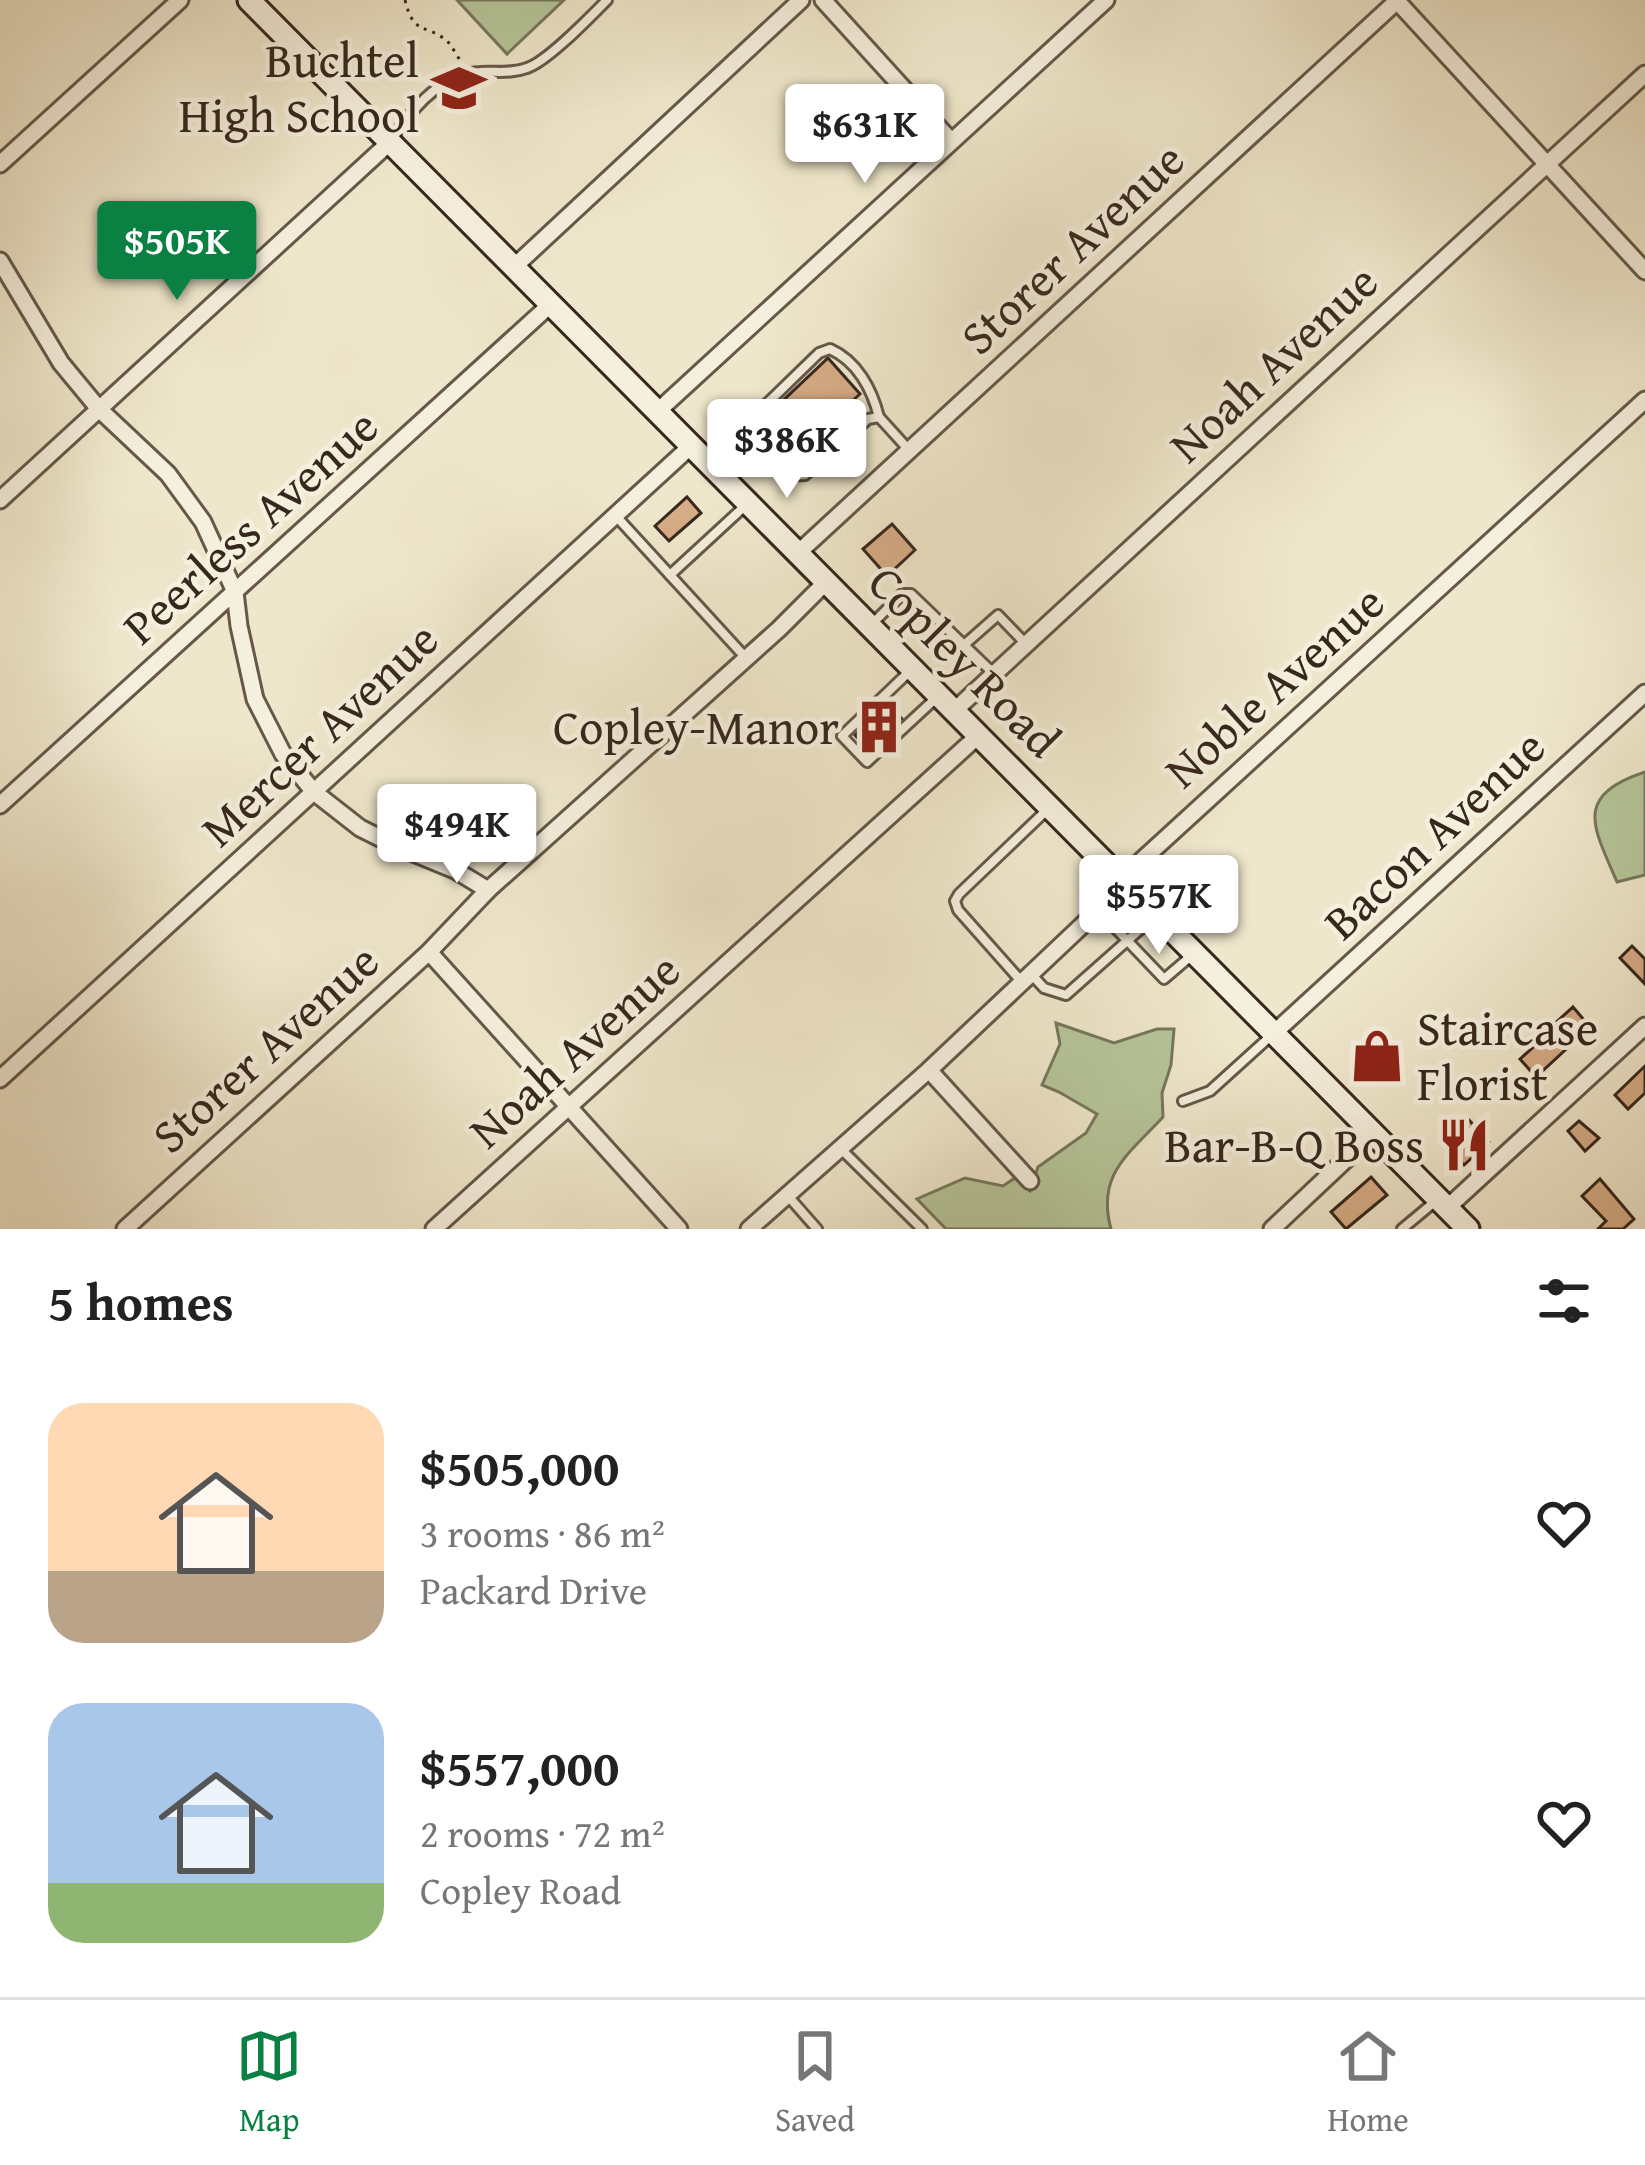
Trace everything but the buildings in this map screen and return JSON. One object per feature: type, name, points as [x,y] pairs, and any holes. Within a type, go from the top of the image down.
[{"type":"main road","name":"Copley Road","points":[[249,0],[1468,1229]]},
{"type":"street","points":[[0,164],[180,0]]},
{"type":"street","points":[[515,266],[800,0]]},
{"type":"street","points":[[823,0],[952,141]]},
{"type":"street","points":[[658,411],[1106,0]]},
{"type":"street","points":[[1390,3],[1645,271]]},
{"type":"street","name":"Storer Avenue","points":[[798,553],[1390,3]]},
{"type":"street","name":"Noah Avenue","points":[[947,702],[994,674],[1645,74]]},
{"type":"street","points":[[0,500],[389,142]]},
{"type":"street","points":[[0,261],[61,363],[99,410],[168,474],[215,544],[235,592],[255,699],[283,754],[314,792],[371,834],[488,890]]},
{"type":"street","name":"Peerless Avenue","points":[[0,805],[551,304]]},
{"type":"street","name":"Noble Avenue","points":[[748,1229],[929,1070],[1126,884],[1141,862],[1645,400]]},
{"type":"street","name":"Mercer Avenue","points":[[0,1079],[615,515],[698,453]]},
{"type":"street","name":"Storer Avenue","points":[[124,1229],[826,582]]},
{"type":"street","name":"Bacon Avenue","points":[[1274,1033],[1645,692]]},
{"type":"street","name":"Noah Avenue","points":[[434,1229],[979,735]]},
{"type":"street","points":[[429,952],[679,1229]]},
{"type":"street","points":[[1443,1203],[1645,1026]]},
{"type":"street","points":[[929,1070],[1030,1181]]},
{"type":"street","points":[[1272,1229],[1374,1133]]},
{"type":"lane","points":[[389,142],[439,86],[466,74],[534,66],[607,0]]},
{"type":"lane","points":[[698,453],[742,432],[819,353],[830,349],[862,377],[874,394],[879,417],[909,450]]},
{"type":"lane","points":[[742,432],[779,471],[805,475],[868,419],[879,417]]},
{"type":"lane","points":[[669,575],[748,502]]},
{"type":"lane","points":[[615,515],[746,658]]},
{"type":"lane","points":[[870,626],[902,594],[911,594],[994,674]]},
{"type":"lane","points":[[964,645],[998,615],[1026,644]]},
{"type":"lane","points":[[913,668],[842,736],[867,762],[947,702]]},
{"type":"lane","points":[[1050,806],[959,895],[958,910],[1026,978],[1066,995],[1156,914]]},
{"type":"lane","points":[[1098,910],[1164,979],[1195,953]]},
{"type":"lane","points":[[1183,1101],[1210,1091],[1274,1033]]},
{"type":"lane","points":[[840,1148],[922,1229]]},
{"type":"lane","points":[[787,1195],[817,1229]]},
{"type":"lane","points":[[1402,1229],[1443,1203]]},
{"type":"path","points":[[405,0],[409,18],[448,42],[466,74]]},
{"type":"green space","points":[[457,0],[564,0],[507,54]]},
{"type":"green space","points":[[1645,772],[1645,875],[1617,882],[1596,829],[1598,803],[1622,781]]},
{"type":"green space","points":[[1056,1023],[1114,1043],[1157,1029],[1174,1029],[1171,1065],[1162,1093],[1163,1117],[1112,1179],[1108,1194],[1111,1229],[946,1229],[917,1199],[965,1178],[1003,1186],[1015,1178],[1030,1191],[1038,1167],[1086,1133],[1097,1114],[1042,1085],[1060,1044]]},
{"type":"place","name":"Buchtel High School","points":[[459,88]]},
{"type":"place","name":"Copley-Manor","points":[[879,727]]},
{"type":"place","name":"Staircase Florist","points":[[1377,1056]]},
{"type":"place","name":"Bar-B-Q Boss","points":[[1464,1145]]}]
